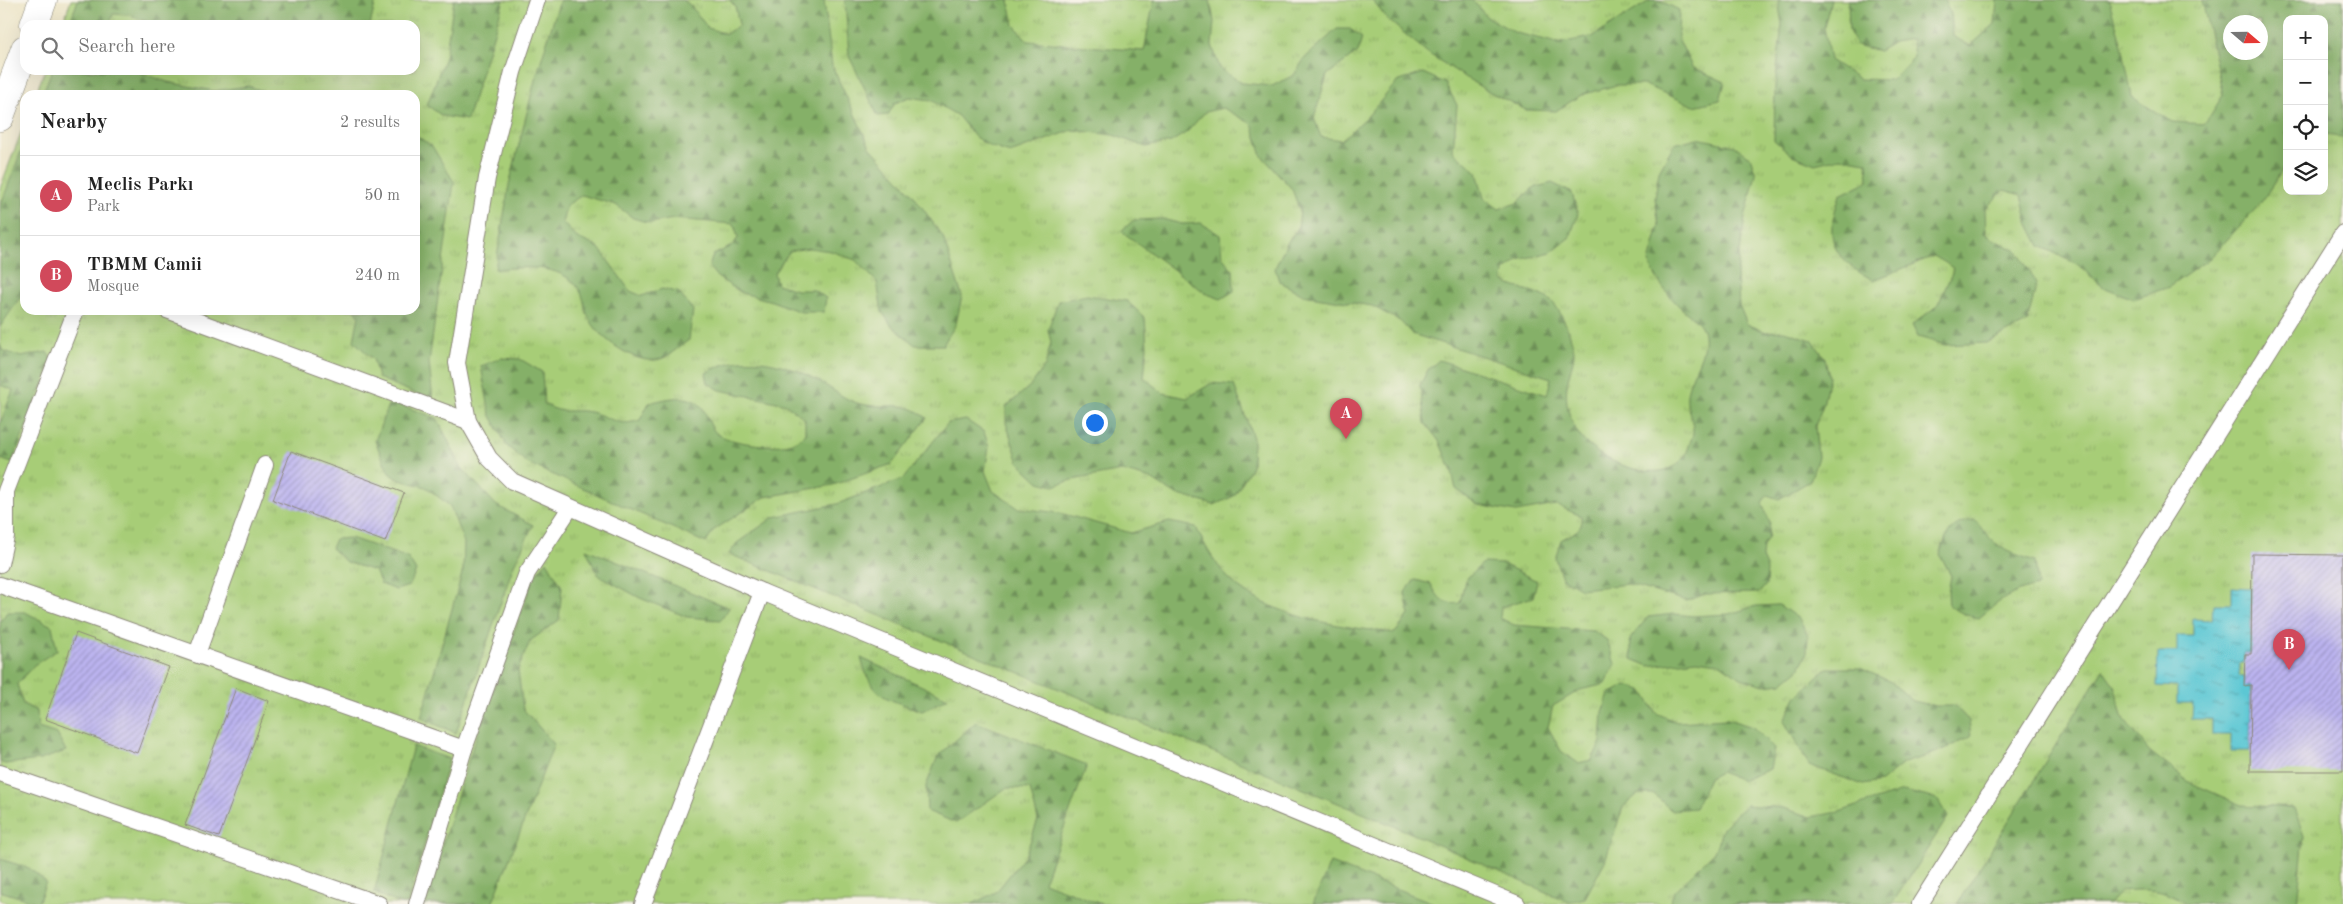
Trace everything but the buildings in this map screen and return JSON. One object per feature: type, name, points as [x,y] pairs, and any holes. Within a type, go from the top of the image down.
[{"type":"street","points":[[36,20],[43,0]]},
{"type":"street","points":[[0,117],[20,63]]},
{"type":"lane","points":[[537,0],[513,72],[484,198],[457,363],[468,420],[489,458],[512,482],[762,592],[1517,904]]},
{"type":"lane","points":[[1920,904],[2343,233]]},
{"type":"lane","points":[[0,564],[6,536],[6,491],[74,315]]},
{"type":"lane","points":[[181,315],[468,420]]},
{"type":"lane","points":[[197,654],[265,465]]},
{"type":"lane","points":[[417,904],[464,749],[527,573],[570,508]]},
{"type":"lane","points":[[0,584],[464,749]]},
{"type":"lane","points":[[643,904],[762,592]]},
{"type":"lane","points":[[0,773],[380,904]]},
{"type":"green space","points":[[71,0],[2343,0],[2343,904],[9,904],[0,900],[0,188],[20,135],[20,315],[420,315],[420,90],[37,90],[43,75],[420,75],[420,20],[64,20]]},
{"type":"green space","points":[[78,0],[376,0],[371,20],[142,20],[130,15],[113,14],[111,20],[71,20]]},
{"type":"green space","points":[[454,0],[504,0],[467,120],[442,116],[427,105],[445,57]]},
{"type":"green space","points":[[560,0],[683,0],[690,5],[708,28],[726,34],[739,25],[735,6],[729,0],[824,0],[832,66],[870,147],[914,196],[943,237],[962,296],[956,324],[943,345],[915,345],[892,326],[882,312],[877,282],[855,260],[831,251],[809,248],[790,251],[774,273],[777,284],[797,290],[814,290],[826,298],[824,312],[801,312],[772,301],[742,293],[717,277],[709,267],[713,255],[732,246],[738,238],[734,224],[674,219],[650,223],[633,218],[616,205],[582,195],[567,205],[562,222],[576,237],[599,248],[630,291],[642,296],[662,289],[678,292],[693,310],[689,340],[663,358],[654,360],[643,359],[632,355],[610,342],[593,325],[586,311],[580,291],[565,276],[546,269],[536,268],[495,269],[509,185],[535,80]]},
{"type":"green space","points":[[845,0],[1009,0],[1014,25],[1028,41],[1144,51],[1154,0],[1210,0],[1214,21],[1212,45],[1220,69],[1242,83],[1272,86],[1294,75],[1305,58],[1337,29],[1350,29],[1362,38],[1358,52],[1327,75],[1314,118],[1321,137],[1341,140],[1366,118],[1397,82],[1423,73],[1445,83],[1457,105],[1453,151],[1477,172],[1484,198],[1499,209],[1517,203],[1533,188],[1552,183],[1572,193],[1578,214],[1570,237],[1551,252],[1518,260],[1504,271],[1503,281],[1514,287],[1540,294],[1551,301],[1566,325],[1574,352],[1566,393],[1570,417],[1577,432],[1598,453],[1626,467],[1642,471],[1657,471],[1671,468],[1682,460],[1689,446],[1693,435],[1693,427],[1687,404],[1687,395],[1704,343],[1701,326],[1666,292],[1649,262],[1659,226],[1655,198],[1659,171],[1674,144],[1697,138],[1735,146],[1750,157],[1756,174],[1745,217],[1737,274],[1739,305],[1747,324],[1766,332],[1784,331],[1812,340],[1825,358],[1829,377],[1823,405],[1815,426],[1818,457],[1810,481],[1779,499],[1767,495],[1762,503],[1770,522],[1768,538],[1763,545],[1762,558],[1767,569],[1766,585],[1759,593],[1705,594],[1687,601],[1628,584],[1581,589],[1562,578],[1555,558],[1561,540],[1573,533],[1581,525],[1581,516],[1556,505],[1516,512],[1478,505],[1456,489],[1451,469],[1439,441],[1425,423],[1420,385],[1428,370],[1439,360],[1547,395],[1551,378],[1412,334],[1400,321],[1372,306],[1303,295],[1279,281],[1275,268],[1287,243],[1298,228],[1300,211],[1292,189],[1262,156],[1252,124],[1223,108],[1205,112],[1187,132],[1171,142],[1146,147],[1113,135],[1073,130],[1010,153],[989,146],[975,137],[958,116],[931,100],[909,97],[895,103],[888,115],[878,116],[849,56]]},
{"type":"green space","points":[[1372,0],[1472,0],[1487,17],[1516,33],[1559,43],[1592,37],[1651,0],[1659,0],[1679,10],[1678,38],[1692,67],[1725,82],[1720,100],[1694,106],[1645,85],[1617,85],[1581,95],[1556,111],[1526,110],[1484,89],[1429,54],[1387,19]]},
{"type":"green space","points":[[1778,0],[1831,0],[1824,27],[1830,60],[1859,79],[1892,80],[1914,57],[1912,39],[1894,42],[1879,51],[1856,45],[1849,31],[1848,0],[1944,0],[1951,14],[1953,36],[1970,46],[1995,24],[1997,0],[2109,0],[2123,49],[2132,97],[2172,122],[2205,124],[2223,95],[2202,0],[2343,0],[2343,137],[2328,135],[2328,15],[2283,15],[2283,169],[2260,204],[2210,258],[2169,287],[2134,299],[2103,287],[2077,264],[2040,246],[2027,220],[2021,195],[2004,190],[1985,209],[1986,235],[2017,251],[2037,283],[2027,323],[1986,343],[1946,345],[1918,337],[1912,325],[1938,305],[1954,268],[1934,256],[1874,280],[1850,266],[1838,253],[1832,236],[1832,226],[1840,195],[1868,181],[1867,162],[1840,158],[1815,164],[1792,155],[1774,140],[1775,87],[1782,24]]},
{"type":"green space","points":[[50,75],[148,75],[167,82],[209,90],[44,90]]},
{"type":"green space","points":[[248,86],[260,90],[221,90]]},
{"type":"green space","points":[[420,138],[432,146],[454,182],[429,362],[433,401],[378,378],[373,359],[354,341],[359,315],[420,315]]},
{"type":"green space","points":[[20,154],[20,299],[0,327],[0,207]]},
{"type":"green space","points":[[1162,219],[1182,224],[1201,223],[1220,235],[1222,257],[1233,270],[1234,291],[1221,299],[1207,294],[1121,231],[1134,220]]},
{"type":"green space","points":[[1087,295],[1127,301],[1145,318],[1147,347],[1144,378],[1163,393],[1187,398],[1212,383],[1234,385],[1253,438],[1252,466],[1234,496],[1214,505],[1175,494],[1151,479],[1122,471],[1072,480],[1054,486],[1039,482],[1019,463],[1006,423],[1006,407],[1031,385],[1045,366],[1051,342],[1048,330],[1058,301]]},
{"type":"green space","points":[[0,344],[2,350],[21,357],[47,352],[52,361],[12,463],[0,459],[0,424],[13,390],[0,385]]},
{"type":"green space","points":[[501,358],[520,359],[542,372],[544,404],[551,408],[562,411],[590,412],[625,423],[640,420],[649,403],[669,398],[690,399],[701,406],[716,433],[722,437],[751,444],[781,445],[792,443],[805,435],[805,419],[786,404],[720,390],[708,383],[706,373],[721,366],[751,360],[782,365],[811,377],[855,402],[875,406],[904,407],[919,412],[927,418],[892,464],[833,485],[765,497],[714,530],[706,543],[527,463],[507,446],[490,414],[481,366]]},
{"type":"green space","points":[[388,405],[400,405],[437,418],[461,467],[496,505],[533,525],[513,567],[456,733],[421,718],[463,570],[464,543],[450,506],[426,487],[400,480],[389,473],[375,441]]},
{"type":"green space","points":[[966,420],[984,432],[989,447],[985,471],[993,491],[1018,508],[1060,513],[1131,533],[1169,522],[1196,527],[1225,575],[1238,587],[1273,607],[1313,620],[1395,633],[1409,615],[1405,592],[1415,580],[1431,584],[1442,600],[1454,604],[1460,603],[1465,580],[1483,563],[1503,564],[1537,581],[1533,597],[1501,607],[1500,618],[1514,625],[1593,631],[1607,640],[1615,664],[1606,684],[1580,690],[1553,706],[1548,727],[1561,751],[1578,763],[1592,760],[1601,742],[1603,712],[1609,694],[1626,685],[1642,690],[1656,713],[1677,722],[1727,719],[1753,727],[1774,748],[1770,769],[1743,780],[1720,772],[1709,778],[1695,808],[1671,810],[1654,794],[1638,794],[1623,807],[1605,861],[1585,898],[1569,902],[1404,830],[729,554],[737,543],[774,517],[837,504],[903,479],[948,423]]},
{"type":"green space","points":[[1975,520],[2000,547],[2035,561],[2038,586],[2006,598],[1979,618],[1966,615],[1949,606],[1948,592],[1951,576],[1940,554],[1945,540],[1955,526]]},
{"type":"green space","points":[[351,538],[408,558],[416,571],[409,586],[396,590],[381,584],[375,571],[346,562],[331,548],[335,539]]},
{"type":"green space","points":[[586,549],[729,608],[721,620],[687,617],[640,598],[598,575]]},
{"type":"green space","points":[[547,561],[562,587],[559,620],[530,641],[518,670],[523,709],[554,744],[492,904],[424,904],[471,752],[534,576]]},
{"type":"green space","points":[[1779,605],[1799,619],[1808,636],[1807,653],[1799,669],[1782,683],[1764,685],[1741,678],[1719,663],[1697,660],[1649,666],[1632,659],[1630,639],[1648,617],[1674,614],[1693,616],[1729,614],[1756,606]]},
{"type":"green space","points":[[7,612],[25,612],[52,626],[57,650],[34,665],[17,684],[23,704],[37,711],[38,728],[57,734],[66,751],[40,760],[5,764],[0,762],[0,622]]},
{"type":"green space","points":[[861,658],[948,698],[922,711],[890,699],[882,695],[870,682]]},
{"type":"green space","points":[[1827,668],[1860,668],[1891,682],[1913,701],[1936,706],[1955,706],[1969,721],[1971,737],[1930,755],[1904,763],[1881,782],[1863,785],[1809,765],[1784,721],[1796,697]]},
{"type":"green space","points":[[2103,669],[2114,685],[2122,716],[2149,751],[2189,782],[2241,805],[2294,808],[2304,836],[2297,904],[2185,904],[2163,892],[2138,890],[2121,891],[2109,904],[1957,904]]},
{"type":"green space","points":[[976,722],[1087,765],[1044,882],[1101,904],[972,904],[996,892],[1025,856],[1038,820],[1030,789],[1006,788],[956,823],[927,811],[926,786],[938,756]]},
{"type":"green space","points":[[413,746],[449,759],[407,904],[401,904],[374,893]]},
{"type":"green space","points":[[1903,791],[1937,799],[1948,817],[1892,904],[1669,904],[1675,891],[1714,852],[1724,826],[1746,805],[1784,808],[1810,817],[1839,812]]},
{"type":"green space","points":[[0,859],[29,868],[46,882],[38,903],[0,891]]},
{"type":"green space","points":[[1330,863],[1436,904],[1313,904]]},
{"type":"water","points":[[2232,587],[2251,588],[2251,654],[2244,654],[2244,663],[2240,663],[2239,676],[2244,677],[2244,685],[2251,685],[2250,751],[2231,751],[2231,735],[2212,735],[2212,719],[2192,719],[2193,703],[2177,703],[2177,687],[2157,686],[2158,652],[2177,652],[2177,636],[2193,636],[2193,619],[2212,620],[2213,604],[2232,604]]},
{"type":"place","name":"Meclis Parkı","points":[[1346,439]]},
{"type":"place","name":"TBMM Camii","points":[[2289,670]]}]
